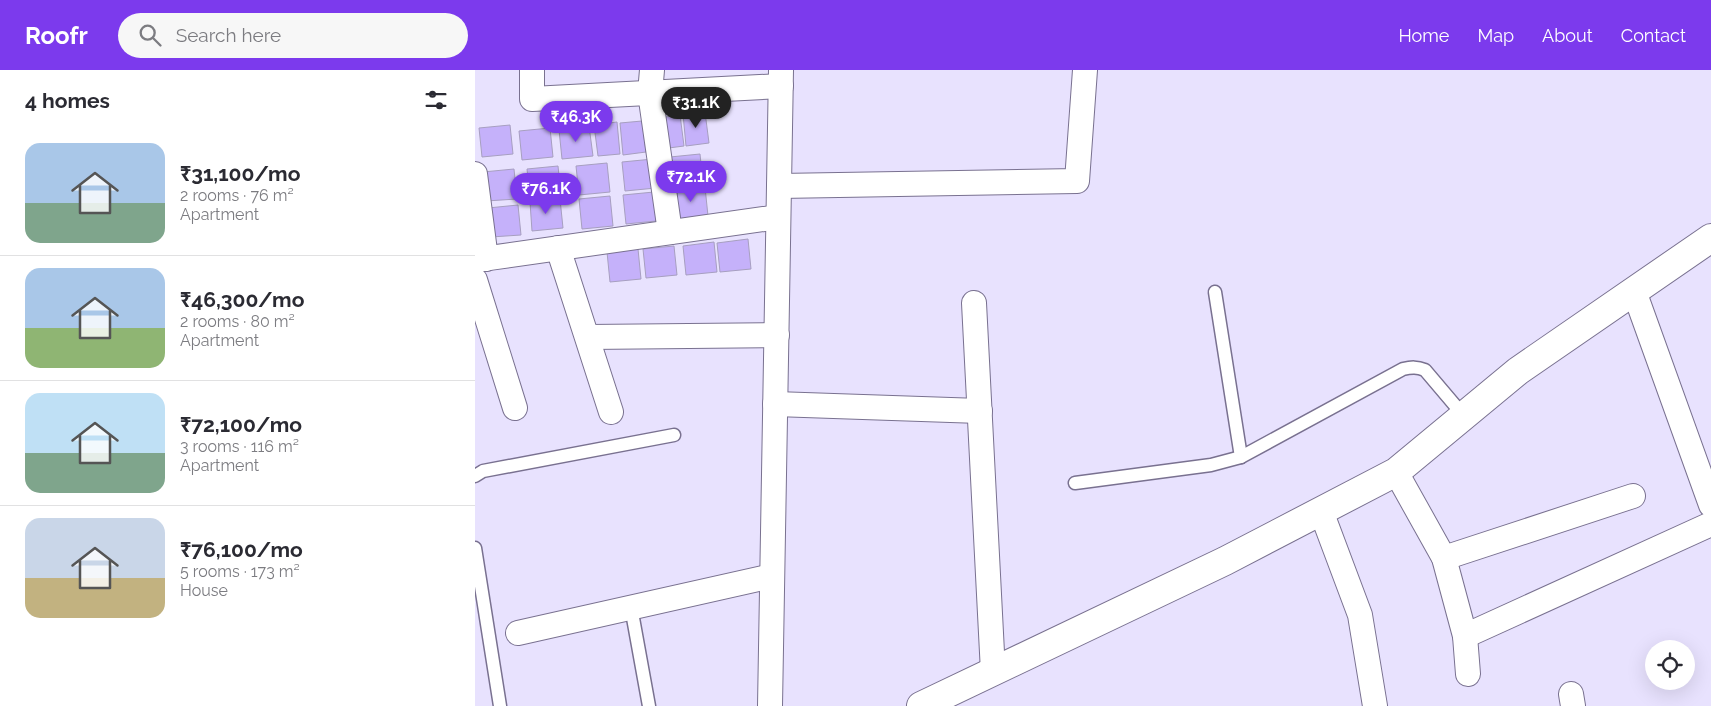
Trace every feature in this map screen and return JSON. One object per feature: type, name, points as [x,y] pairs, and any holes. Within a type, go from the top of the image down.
[{"type":"street","points":[[532,70],[532,99],[651,81],[781,78],[770,706]]},
{"type":"street","points":[[779,186],[1077,181],[1085,70]]},
{"type":"street","points":[[651,81],[670,232]]},
{"type":"street","points":[[475,174],[481,260],[778,217]]},
{"type":"street","points":[[921,706],[1225,561],[1396,472],[1518,371],[1711,238]]},
{"type":"street","points":[[559,248],[611,412]]},
{"type":"street","points":[[475,280],[515,408]]},
{"type":"street","points":[[1634,291],[1711,505]]},
{"type":"street","points":[[975,303],[993,672]]},
{"type":"street","points":[[588,337],[777,335]]},
{"type":"street","points":[[775,404],[980,411]]},
{"type":"street","points":[[1396,472],[1444,558],[1465,636],[1468,674]]},
{"type":"street","points":[[1444,558],[1633,496]]},
{"type":"street","points":[[1321,511],[1360,615],[1375,706]]},
{"type":"street","points":[[1465,636],[1711,524]]},
{"type":"street","points":[[518,633],[772,576]]},
{"type":"lane","points":[[1215,292],[1241,457]]},
{"type":"lane","points":[[1075,483],[1211,465],[1241,457],[1403,369],[1411,367],[1419,367],[1425,370],[1464,416]]},
{"type":"lane","points":[[475,476],[483,471],[674,435]]},
{"type":"lane","points":[[475,548],[500,706]]},
{"type":"lane","points":[[631,607],[649,706]]},
{"type":"building","points":[[705,112],[709,143],[686,146],[683,114]]},
{"type":"building","points":[[680,115],[684,146],[661,149],[658,118]]},
{"type":"building","points":[[642,121],[646,152],[623,155],[620,123]]},
{"type":"building","points":[[617,122],[620,154],[598,156],[594,125]]},
{"type":"building","points":[[510,125],[513,154],[482,157],[479,128]]},
{"type":"building","points":[[589,126],[593,156],[562,159],[559,130]]},
{"type":"building","points":[[550,128],[553,157],[522,160],[519,131]]},
{"type":"building","points":[[700,154],[703,183],[673,187],[670,157]]},
{"type":"building","points":[[653,159],[656,188],[625,191],[622,162]]},
{"type":"building","points":[[607,163],[610,192],[579,195],[576,166]]},
{"type":"building","points":[[558,166],[561,195],[530,198],[527,169]]},
{"type":"building","points":[[514,169],[517,199],[486,201],[483,172]]},
{"type":"building","points":[[705,187],[708,216],[677,219],[675,190]]},
{"type":"building","points":[[654,192],[656,221],[626,224],[623,195]]},
{"type":"building","points":[[610,196],[613,226],[582,229],[579,199]]},
{"type":"building","points":[[560,199],[563,228],[532,231],[530,202]]},
{"type":"building","points":[[518,205],[521,235],[491,237],[488,208]]},
{"type":"building","points":[[748,239],[751,269],[720,272],[717,243]]},
{"type":"building","points":[[714,242],[717,272],[686,275],[683,246]]},
{"type":"building","points":[[674,246],[677,275],[646,278],[643,249]]},
{"type":"building","points":[[638,249],[641,279],[610,282],[607,252]]}]
